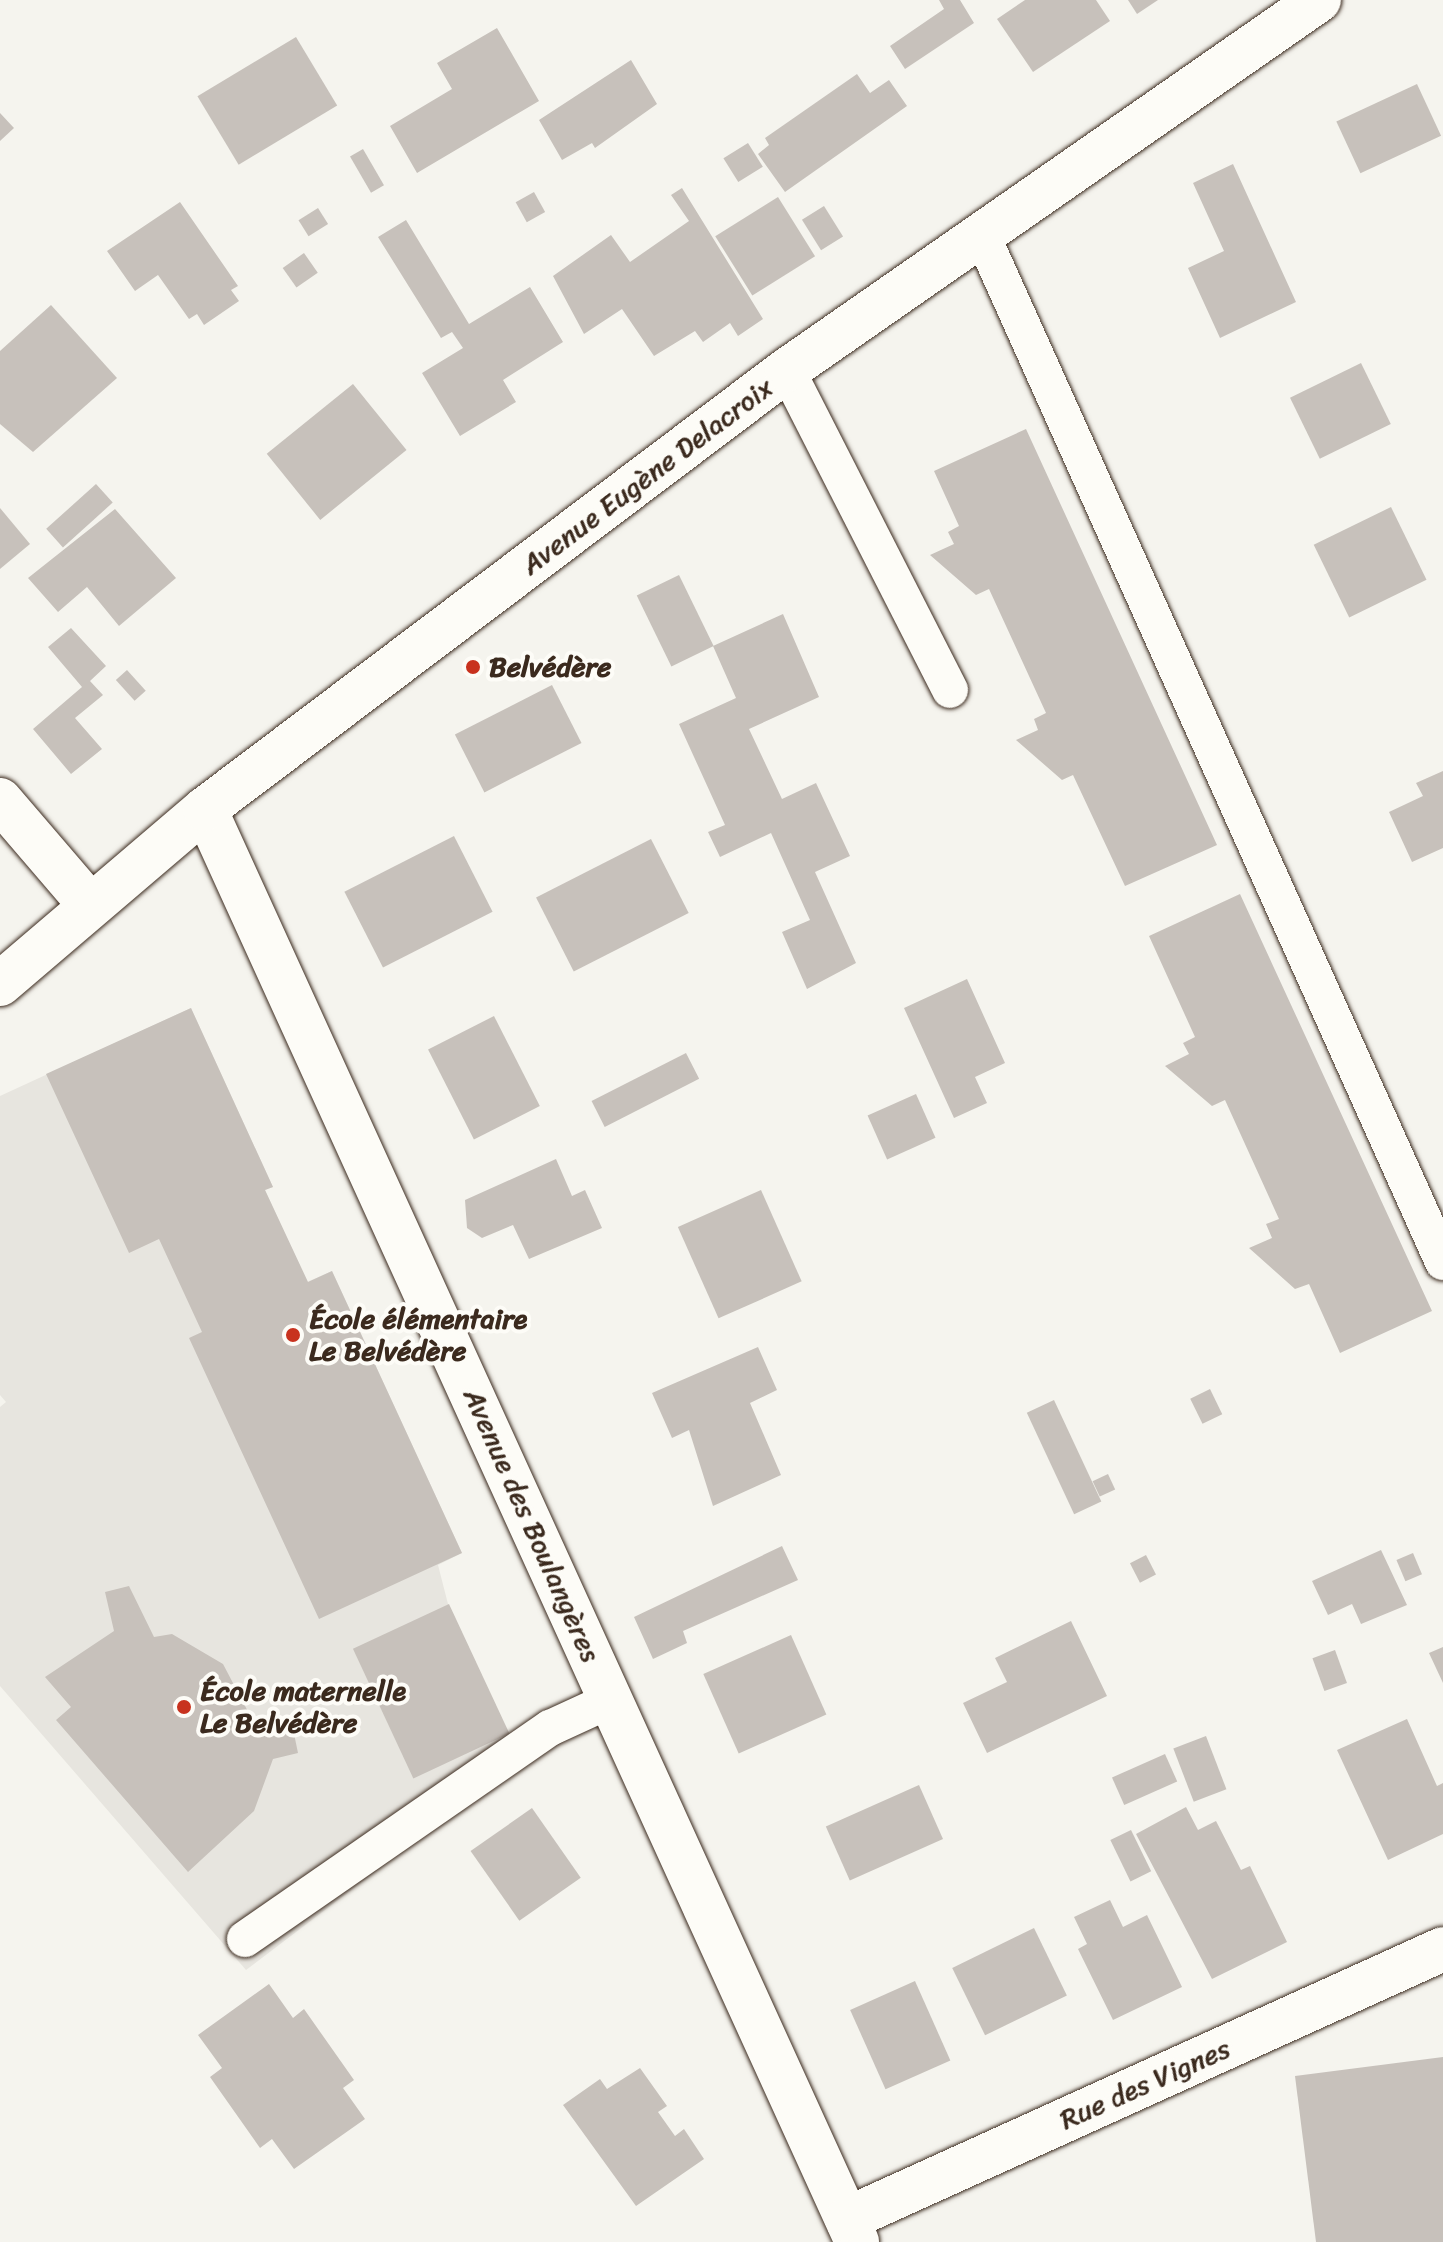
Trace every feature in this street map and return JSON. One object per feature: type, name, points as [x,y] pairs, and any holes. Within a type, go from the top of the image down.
[{"type":"street","name":"Avenue Eugène Delacroix","points":[[0,984],[89,904],[205,809],[787,370],[1319,0]]},
{"type":"street","points":[[0,800],[89,904]]},
{"type":"street","name":"Avenue des Boulangères","points":[[205,809],[852,2230]]},
{"type":"street","name":"Rue des Vignes","points":[[852,2230],[1443,1949]]},
{"type":"lane","points":[[981,233],[1443,1262]]},
{"type":"lane","points":[[787,370],[950,690]]},
{"type":"lane","points":[[245,1939],[550,1728],[611,1700]]},
{"type":"shaded area","points":[[191,1008],[273,1187],[265,1190],[307,1282],[332,1271],[462,1553],[438,1565],[448,1604],[521,1761],[246,1970],[0,1686],[0,1407],[6,1402],[0,1395],[0,1096]]},
{"type":"building","points":[[939,0],[960,0],[974,23],[905,69],[890,46],[944,9]]},
{"type":"building","points":[[1025,0],[1096,0],[1110,21],[1033,72],[997,19]]},
{"type":"building","points":[[1128,0],[1158,0],[1137,14]]},
{"type":"building","points":[[497,28],[539,101],[417,173],[390,126],[452,89],[437,63]]},
{"type":"building","points":[[296,37],[337,106],[239,165],[197,96]]},
{"type":"building","points":[[631,60],[657,104],[595,148],[592,143],[562,160],[539,120]]},
{"type":"building","points":[[857,74],[870,93],[889,80],[907,106],[785,192],[758,154],[769,145],[765,138]]},
{"type":"building","points":[[1417,84],[1441,136],[1360,173],[1336,122]]},
{"type":"building","points":[[0,113],[14,128],[0,141]]},
{"type":"building","points":[[748,143],[763,167],[738,182],[723,158]]},
{"type":"building","points":[[363,149],[384,185],[371,193],[350,156]]},
{"type":"building","points":[[1233,164],[1296,302],[1220,338],[1188,268],[1224,251],[1193,183]]},
{"type":"building","points":[[682,188],[763,319],[738,336],[730,323],[703,342],[695,331],[654,356],[622,309],[584,334],[553,276],[611,235],[630,262],[689,221],[671,195]]},
{"type":"building","points":[[534,192],[545,212],[527,222],[516,202]]},
{"type":"building","points":[[778,197],[815,256],[752,296],[715,236]]},
{"type":"building","points":[[180,202],[238,286],[231,290],[239,301],[204,325],[197,314],[189,319],[158,275],[135,291],[107,251]]},
{"type":"building","points":[[824,206],[843,237],[821,250],[802,220]]},
{"type":"building","points":[[318,208],[328,224],[309,236],[298,220]]},
{"type":"building","points":[[406,220],[469,324],[530,287],[563,342],[503,380],[516,402],[460,436],[422,373],[463,348],[452,332],[441,338],[378,237]]},
{"type":"building","points":[[304,253],[318,273],[296,288],[283,268]]},
{"type":"building","points":[[51,305],[117,378],[33,452],[0,424],[0,351]]},
{"type":"building","points":[[1361,363],[1391,424],[1320,459],[1290,398]]},
{"type":"building","points":[[353,384],[406,450],[320,520],[267,454]]},
{"type":"building","points":[[1026,429],[1217,845],[1125,886],[1073,775],[1062,780],[1016,740],[1038,730],[1034,719],[1046,713],[989,589],[976,595],[930,555],[954,544],[948,532],[959,526],[934,471]]},
{"type":"building","points":[[96,484],[113,503],[63,547],[46,529]]},
{"type":"building","points":[[1391,507],[1427,580],[1349,618],[1314,545]]},
{"type":"building","points":[[0,508],[30,544],[0,569]]},
{"type":"building","points":[[115,509],[176,578],[119,626],[87,587],[58,612],[28,578]]},
{"type":"building","points":[[679,575],[714,646],[671,667],[637,596]]},
{"type":"building","points":[[783,614],[819,697],[749,729],[782,799],[816,783],[850,856],[815,872],[856,963],[807,989],[782,932],[810,920],[771,833],[720,857],[708,832],[725,825],[679,724],[736,698],[713,646]]},
{"type":"building","points":[[71,628],[106,666],[90,681],[103,695],[75,718],[102,749],[71,774],[33,729],[82,687],[48,647]]},
{"type":"building","points":[[127,670],[146,691],[135,701],[116,680]]},
{"type":"building","points":[[552,685],[582,743],[484,792],[455,734]]},
{"type":"building","points":[[1443,771],[1443,848],[1412,862],[1389,812],[1423,796],[1416,783]]},
{"type":"building","points":[[454,836],[493,912],[383,968],[344,892]]},
{"type":"building","points":[[651,839],[689,913],[574,972],[536,898]]},
{"type":"building","points":[[1240,894],[1432,1311],[1340,1353],[1309,1284],[1295,1289],[1249,1248],[1272,1238],[1266,1224],[1279,1219],[1225,1100],[1212,1106],[1165,1066],[1189,1054],[1183,1043],[1195,1037],[1149,936]]},
{"type":"building","points":[[967,979],[1005,1063],[975,1077],[987,1103],[954,1118],[904,1008]]},
{"type":"building","points":[[191,1008],[273,1187],[265,1190],[308,1282],[332,1271],[462,1553],[319,1619],[189,1338],[202,1332],[159,1239],[129,1253],[46,1074]]},
{"type":"building","points":[[494,1016],[540,1106],[474,1140],[428,1050]]},
{"type":"building","points":[[686,1053],[699,1079],[605,1127],[592,1101]]},
{"type":"building","points":[[916,1094],[936,1138],[887,1159],[868,1116]]},
{"type":"building","points":[[556,1159],[572,1196],[585,1190],[602,1228],[529,1259],[513,1225],[482,1238],[467,1228],[465,1200]]},
{"type":"building","points":[[761,1190],[802,1281],[719,1318],[678,1227]]},
{"type":"building","points":[[758,1347],[777,1390],[750,1403],[781,1475],[713,1506],[689,1430],[672,1438],[652,1393]]},
{"type":"building","points":[[1210,1389],[1222,1414],[1203,1424],[1190,1399]]},
{"type":"building","points":[[1054,1400],[1101,1502],[1074,1514],[1027,1413]]},
{"type":"building","points":[[1108,1474],[1115,1489],[1100,1497],[1093,1481]]},
{"type":"building","points":[[782,1546],[798,1580],[683,1631],[687,1643],[653,1659],[634,1617]]},
{"type":"building","points":[[1381,1550],[1407,1605],[1361,1624],[1352,1604],[1328,1615],[1312,1581]]},
{"type":"building","points":[[1413,1553],[1422,1574],[1405,1581],[1396,1560]]},
{"type":"building","points":[[1146,1555],[1156,1575],[1140,1583],[1130,1563]]},
{"type":"building","points":[[129,1586],[154,1637],[172,1634],[223,1664],[254,1723],[292,1724],[298,1753],[273,1759],[254,1811],[188,1872],[56,1720],[71,1707],[45,1677],[114,1631],[105,1592]]},
{"type":"building","points":[[449,1604],[509,1734],[413,1778],[353,1649]]},
{"type":"building","points":[[1071,1621],[1107,1696],[987,1753],[963,1703],[1007,1682],[995,1658]]},
{"type":"building","points":[[791,1635],[826,1714],[739,1754],[703,1674]]},
{"type":"building","points":[[1443,1647],[1443,1683],[1429,1653]]},
{"type":"building","points":[[1335,1650],[1347,1683],[1324,1691],[1312,1658]]},
{"type":"building","points":[[1407,1719],[1437,1786],[1443,1783],[1443,1834],[1388,1860],[1337,1750]]},
{"type":"building","points":[[1206,1736],[1226,1789],[1194,1802],[1173,1749]]},
{"type":"building","points":[[1165,1754],[1177,1781],[1124,1805],[1112,1778]]},
{"type":"building","points":[[919,1785],[943,1839],[850,1880],[826,1826]]},
{"type":"building","points":[[1186,1807],[1198,1830],[1216,1821],[1241,1870],[1250,1866],[1287,1942],[1212,1979],[1136,1834]]},
{"type":"building","points":[[532,1808],[581,1878],[519,1921],[471,1851]]},
{"type":"building","points":[[1131,1830],[1151,1871],[1130,1881],[1110,1840]]},
{"type":"building","points":[[1110,1900],[1123,1927],[1147,1915],[1182,1987],[1113,2020],[1078,1949],[1087,1944],[1074,1917]]},
{"type":"building","points":[[1034,1928],[1067,1995],[985,2035],[952,1968]]},
{"type":"building","points":[[915,1981],[950,2060],[886,2089],[850,2010]]},
{"type":"building","points":[[269,1984],[293,2018],[304,2009],[354,2080],[343,2088],[365,2119],[294,2169],[272,2139],[260,2148],[210,2077],[222,2068],[198,2035]]},
{"type":"building","points":[[1443,2057],[1443,2242],[1316,2242],[1295,2076]]},
{"type":"building","points":[[640,2068],[667,2106],[658,2112],[675,2136],[684,2129],[704,2159],[636,2206],[563,2105],[600,2079],[607,2089]]},
{"type":"place","name":"Belvédère","points":[[473,667]]},
{"type":"place","name":"École élémentaire Le Belvédère","points":[[293,1335]]},
{"type":"place","name":"École maternelle Le Belvédère","points":[[184,1707]]}]
